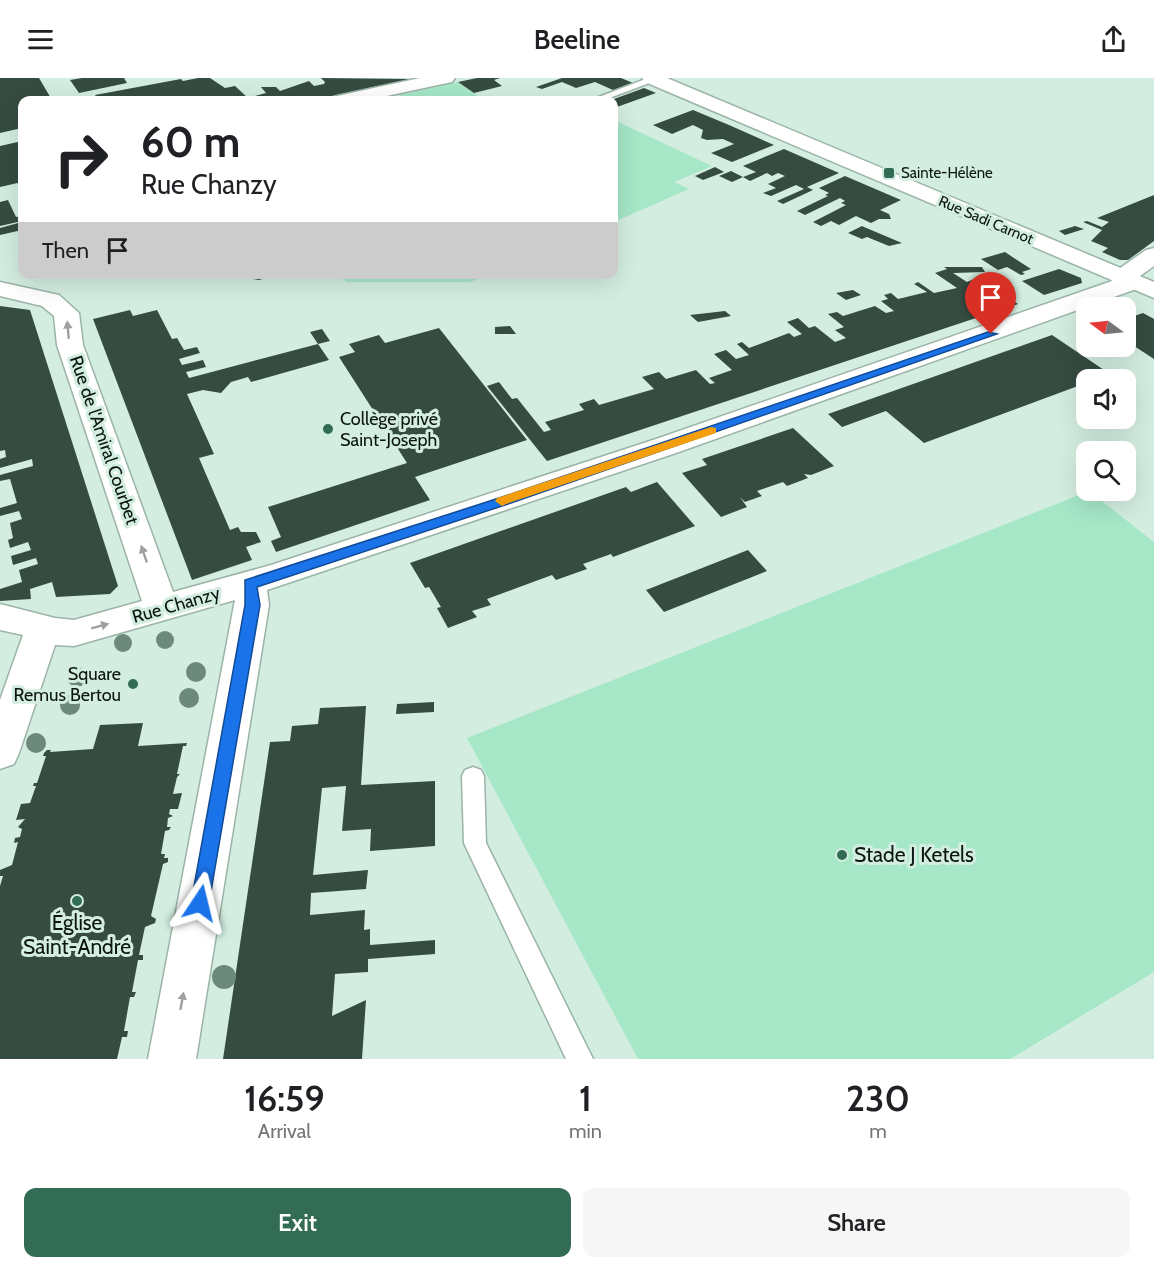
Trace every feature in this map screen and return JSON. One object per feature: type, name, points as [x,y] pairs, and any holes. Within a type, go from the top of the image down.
[{"type":"street","points":[[363,96],[446,78]]},
{"type":"street","name":"Rue Sadi Carnot","points":[[653,79],[1136,284]]},
{"type":"street","name":"Rue Chanzy","points":[[0,617],[21,620],[52,633],[74,633],[250,584],[666,446],[1136,284],[1154,255]]},
{"type":"street","name":"Rue de l'Amiral Courbet","points":[[14,291],[57,303],[66,313],[70,345],[162,609]]},
{"type":"street","points":[[172,1059],[252,605],[250,584]]},
{"type":"street","points":[[0,753],[43,629]]},
{"type":"lane","points":[[607,96],[653,79]]},
{"type":"lane","points":[[473,776],[475,843],[580,1059]]},
{"type":"green space","points":[[458,82],[478,96],[400,96]]},
{"type":"green space","points":[[618,122],[712,166],[674,182],[689,189],[618,220]]},
{"type":"green space","points":[[343,279],[478,279],[470,282],[346,282]]},
{"type":"green space","name":"Stade J Ketels","points":[[1076,496],[1076,501],[1102,501],[1154,542],[1154,972],[1010,1059],[638,1059],[467,738]]},
{"type":"building","points":[[0,78],[39,78],[50,96],[18,96],[18,129],[0,133]]},
{"type":"building","points":[[124,78],[127,83],[79,93],[70,80]]},
{"type":"building","points":[[210,78],[225,88],[235,86],[246,96],[95,95],[181,79],[183,81]]},
{"type":"building","points":[[321,78],[411,79],[332,96],[255,96],[266,93],[261,87],[276,87],[280,91],[309,81],[314,86],[324,84]]},
{"type":"building","points":[[477,78],[500,78],[494,80],[502,86],[474,93],[458,82]]},
{"type":"building","points":[[562,78],[621,78],[633,83],[613,90],[595,82],[576,88],[562,82],[542,89],[536,87]]},
{"type":"building","points":[[644,88],[656,93],[618,107],[618,98]]},
{"type":"building","points":[[693,110],[774,145],[732,162],[711,153],[734,144],[723,139],[701,138],[703,130],[693,125],[672,134],[653,125]]},
{"type":"building","points":[[18,142],[18,183],[0,187],[0,146]]},
{"type":"building","points":[[784,149],[839,173],[807,187],[813,190],[783,204],[777,201],[804,189],[796,185],[771,196],[763,193],[776,188],[768,184],[785,176],[778,173],[772,176],[767,173],[750,181],[743,177],[756,172],[743,166]]},
{"type":"building","points":[[715,167],[724,172],[703,180],[695,176]]},
{"type":"building","points":[[731,171],[743,177],[732,182],[719,176]]},
{"type":"building","points":[[845,176],[901,200],[880,210],[889,214],[891,219],[879,219],[871,223],[856,216],[839,225],[831,221],[821,226],[813,222],[846,205],[841,203],[845,201],[840,198],[805,215],[797,211],[828,196],[825,195],[829,193],[819,188]]},
{"type":"building","points":[[1154,195],[1154,241],[1139,252],[1128,260],[1120,260],[1102,252],[1108,248],[1091,241],[1102,230],[1083,222],[1087,221],[1102,227],[1109,222],[1097,218]]},
{"type":"building","points":[[8,200],[16,217],[18,217],[18,222],[0,226],[0,202]]},
{"type":"building","points":[[18,223],[18,231],[0,235],[0,228]]},
{"type":"building","points":[[862,226],[902,243],[889,246],[867,237],[862,239],[848,233]]},
{"type":"building","points":[[1075,226],[1084,229],[1065,235],[1059,231]]},
{"type":"building","points":[[1005,252],[1031,269],[1022,272],[1025,274],[1021,275],[1007,267],[998,270],[981,259]]},
{"type":"building","points":[[944,267],[982,267],[985,272],[953,273],[967,282],[974,279],[987,287],[990,286],[1018,304],[547,461],[487,386],[499,382],[512,399],[517,398],[544,432],[551,430],[545,422],[584,410],[579,404],[594,399],[599,405],[654,389],[642,377],[659,372],[666,379],[696,370],[710,384],[715,383],[709,378],[732,370],[714,354],[726,350],[736,359],[749,355],[737,344],[742,342],[749,348],[789,333],[794,337],[802,334],[787,322],[798,318],[809,328],[815,326],[835,342],[846,338],[835,330],[844,327],[828,314],[837,312],[843,316],[875,306],[886,313],[894,311],[881,301],[888,299],[884,295],[891,293],[898,299],[927,292],[914,284],[918,282],[934,293],[957,288],[935,273],[947,269]]},
{"type":"building","points":[[1059,269],[1081,278],[1082,283],[1044,295],[1022,281]]},
{"type":"building","points":[[853,290],[861,295],[846,300],[836,293]]},
{"type":"building","points":[[0,306],[30,310],[118,586],[110,594],[56,597],[52,582],[30,589],[31,599],[0,601],[0,589],[22,582],[19,570],[38,564],[36,558],[13,565],[11,556],[31,550],[28,542],[10,548],[8,540],[13,538],[10,523],[22,519],[19,511],[0,516],[0,508],[17,503],[10,479],[0,481],[0,475],[33,466],[32,459],[0,468],[0,459],[6,457],[5,450],[0,451]]},
{"type":"building","points":[[130,310],[133,316],[157,310],[172,339],[177,338],[184,350],[197,347],[200,353],[179,359],[182,365],[203,360],[206,367],[186,372],[189,378],[318,344],[329,360],[251,382],[248,377],[231,382],[221,393],[203,390],[187,394],[214,454],[199,458],[230,530],[238,527],[241,532],[256,532],[261,542],[246,547],[252,560],[192,580],[93,319]]},
{"type":"building","points":[[725,311],[731,316],[698,322],[690,315]]},
{"type":"building","points":[[1143,313],[1154,319],[1154,359],[1136,347],[1136,315]]},
{"type":"building","points":[[510,326],[516,334],[495,334],[495,327]]},
{"type":"building","points":[[439,328],[527,440],[415,477],[430,500],[276,552],[271,541],[281,537],[268,507],[407,463],[339,357],[355,352],[349,344],[379,335],[385,343]]},
{"type":"building","points":[[322,329],[330,341],[318,344],[310,332]]},
{"type":"building","points":[[1052,335],[1076,351],[1076,357],[1085,357],[1103,369],[1076,369],[1076,387],[924,443],[886,411],[842,427],[828,414]]},
{"type":"building","points":[[793,428],[834,466],[811,475],[804,474],[808,478],[787,486],[783,482],[757,491],[762,496],[745,502],[740,497],[747,507],[721,517],[682,473],[707,465],[702,459]]},
{"type":"building","points":[[657,482],[695,526],[613,557],[611,554],[583,564],[587,569],[556,580],[552,575],[487,599],[491,605],[472,611],[477,617],[448,628],[437,608],[441,607],[429,587],[425,588],[410,563],[626,487],[631,492]]},
{"type":"building","points":[[748,550],[767,571],[664,612],[646,590]]},
{"type":"building","points":[[434,702],[434,712],[396,714],[397,704]]},
{"type":"building","points":[[366,706],[361,785],[435,781],[435,846],[370,851],[371,829],[342,831],[346,786],[322,788],[313,875],[368,870],[366,889],[311,893],[310,915],[365,910],[364,930],[370,929],[370,945],[435,940],[435,954],[368,959],[368,972],[335,974],[332,1016],[366,1000],[362,1059],[223,1059],[270,742],[290,741],[292,726],[318,724],[320,708]]},
{"type":"building","name":"Église Saint-André","points":[[143,723],[138,746],[187,743],[183,746],[177,774],[180,774],[177,777],[173,794],[182,793],[178,809],[170,809],[169,814],[173,816],[168,818],[167,827],[171,827],[165,831],[161,854],[165,854],[164,858],[168,858],[168,862],[163,864],[151,916],[156,919],[155,923],[145,927],[139,955],[143,955],[143,960],[138,960],[132,992],[136,992],[134,997],[130,997],[124,1031],[128,1031],[127,1037],[122,1037],[117,1059],[0,1059],[0,886],[3,876],[0,876],[0,870],[12,865],[18,842],[14,843],[15,838],[20,837],[22,829],[18,827],[25,819],[16,820],[21,804],[30,803],[36,786],[33,786],[37,783],[46,756],[43,756],[47,750],[51,750],[50,752],[93,749],[100,725]]},
{"type":"slow traffic","points":[[502,501],[711,430]]},
{"type":"place","name":"Sainte-Hélène","points":[[889,173]]},
{"type":"place","name":"Collège privé Saint-Joseph","points":[[328,429]]},
{"type":"place","name":"Square Remus Bertou","points":[[133,684]]},
{"type":"place","name":"Stade J Ketels","points":[[842,855]]},
{"type":"place","name":"Église Saint-André","points":[[77,901]]},
{"type":"route","points":[[200,903],[252,605],[250,584],[503,501],[991,334]]}]
